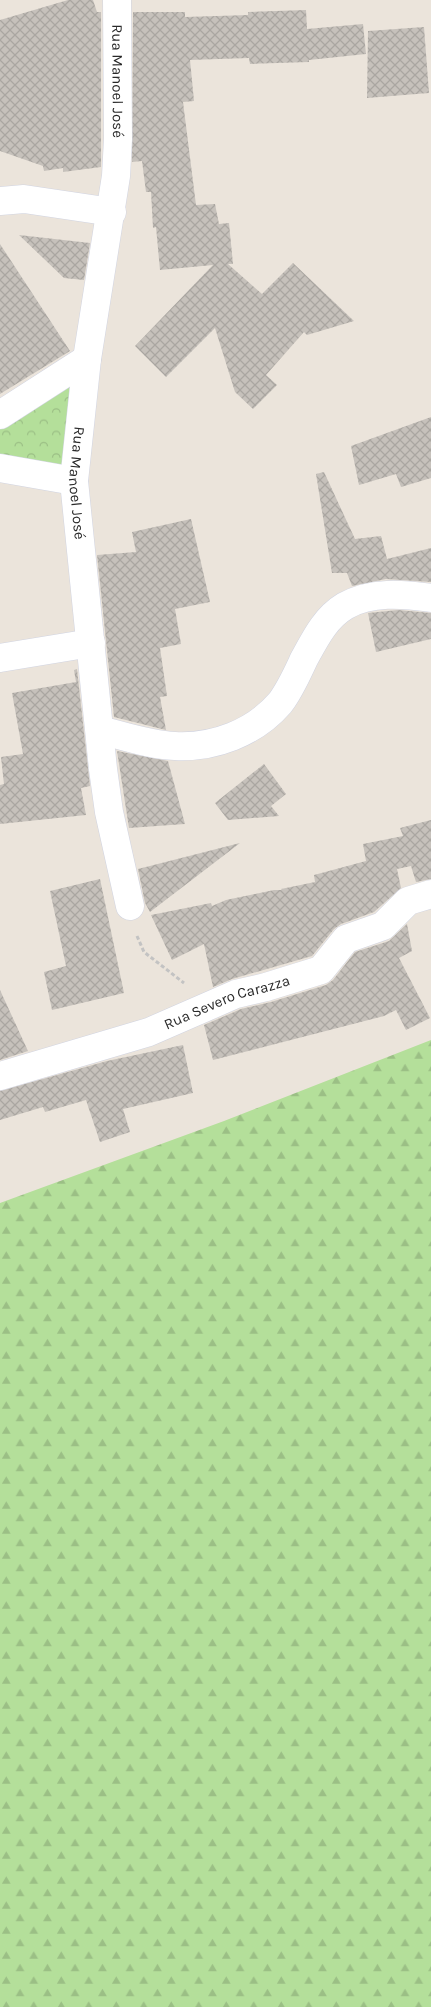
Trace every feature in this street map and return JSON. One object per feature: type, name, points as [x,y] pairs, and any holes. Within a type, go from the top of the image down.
[{"type":"street","name":"Rua Manoel José","points":[[117,0],[118,139],[112,212],[86,359],[74,481],[109,812],[130,906]]},
{"type":"street","points":[[0,201],[24,199],[112,212]]},
{"type":"street","points":[[0,415],[86,359]]},
{"type":"street","points":[[0,468],[74,481]]},
{"type":"street","points":[[100,730],[156,744],[174,746],[198,745],[228,739],[252,728],[281,702],[318,633],[330,618],[344,606],[358,600],[380,595],[409,594],[431,598]]},
{"type":"street","points":[[0,658],[91,643]]},
{"type":"street","name":"Rua Severo Carazza","points":[[0,1076],[149,1032],[209,1004],[236,994],[321,970],[346,939],[383,926],[408,901],[431,894]]},
{"type":"path","points":[[130,906],[138,942],[144,952],[177,976],[209,1004]]},
{"type":"green space","points":[[70,382],[67,473],[0,457],[0,422]]},
{"type":"green space","points":[[431,1040],[431,2007],[0,2007],[0,1203],[224,1121]]},
{"type":"building","points":[[68,0],[93,0],[97,12],[101,12],[101,167],[63,172],[63,168],[44,171],[43,166],[0,151],[0,20]]},
{"type":"building","points":[[306,10],[307,29],[363,24],[366,54],[309,60],[309,62],[250,64],[249,58],[190,60],[194,101],[183,102],[196,205],[215,204],[219,224],[229,223],[233,264],[228,264],[262,294],[293,263],[354,321],[307,335],[304,332],[266,375],[277,385],[253,409],[235,392],[215,328],[166,377],[135,346],[213,265],[160,270],[156,227],[153,228],[151,192],[146,192],[142,161],[132,162],[133,12],[185,12],[185,17],[248,15],[248,12]]},
{"type":"building","points":[[424,27],[429,93],[367,98],[368,31]]},
{"type":"building","points":[[19,235],[90,243],[84,280],[64,278]]},
{"type":"building","points":[[0,244],[70,351],[0,394]]},
{"type":"building","points":[[431,417],[431,478],[401,487],[396,474],[359,485],[351,446]]},
{"type":"building","points":[[324,472],[355,539],[381,536],[387,559],[431,548],[431,582],[386,579],[352,586],[347,573],[332,573],[316,474]]},
{"type":"building","points":[[191,519],[210,602],[175,609],[181,644],[160,648],[167,696],[160,697],[166,730],[114,717],[97,555],[136,552],[132,532]]},
{"type":"building","points":[[398,610],[431,613],[431,639],[376,652],[368,613]]},
{"type":"building","points":[[77,669],[90,786],[81,788],[86,815],[0,824],[0,785],[4,784],[1,757],[23,754],[12,693],[76,682],[74,670]]},
{"type":"building","points":[[117,751],[168,761],[185,824],[129,828]]},
{"type":"building","points":[[264,764],[286,794],[271,806],[279,816],[228,820],[215,803]]},
{"type":"building","points":[[431,820],[431,879],[416,882],[411,866],[397,869],[401,888],[374,912],[341,924],[334,929],[312,956],[232,979],[213,987],[204,944],[172,960],[151,915],[211,903],[212,906],[226,900],[315,882],[314,875],[366,861],[363,844],[403,836],[400,828]]},
{"type":"building","points":[[240,843],[150,912],[145,903],[138,869]]},
{"type":"building","points":[[100,879],[124,993],[52,1010],[44,972],[66,966],[50,891]]},
{"type":"building","points":[[407,924],[412,951],[399,958],[430,1018],[406,1030],[396,1010],[384,1016],[213,1060],[204,1025],[241,1009],[326,985],[333,980],[355,952],[389,941]]},
{"type":"building","points":[[0,990],[28,1051],[0,1060]]},
{"type":"building","points":[[183,1045],[193,1093],[123,1109],[130,1132],[100,1142],[86,1100],[45,1112],[43,1107],[0,1120],[0,1091],[107,1061]]}]
